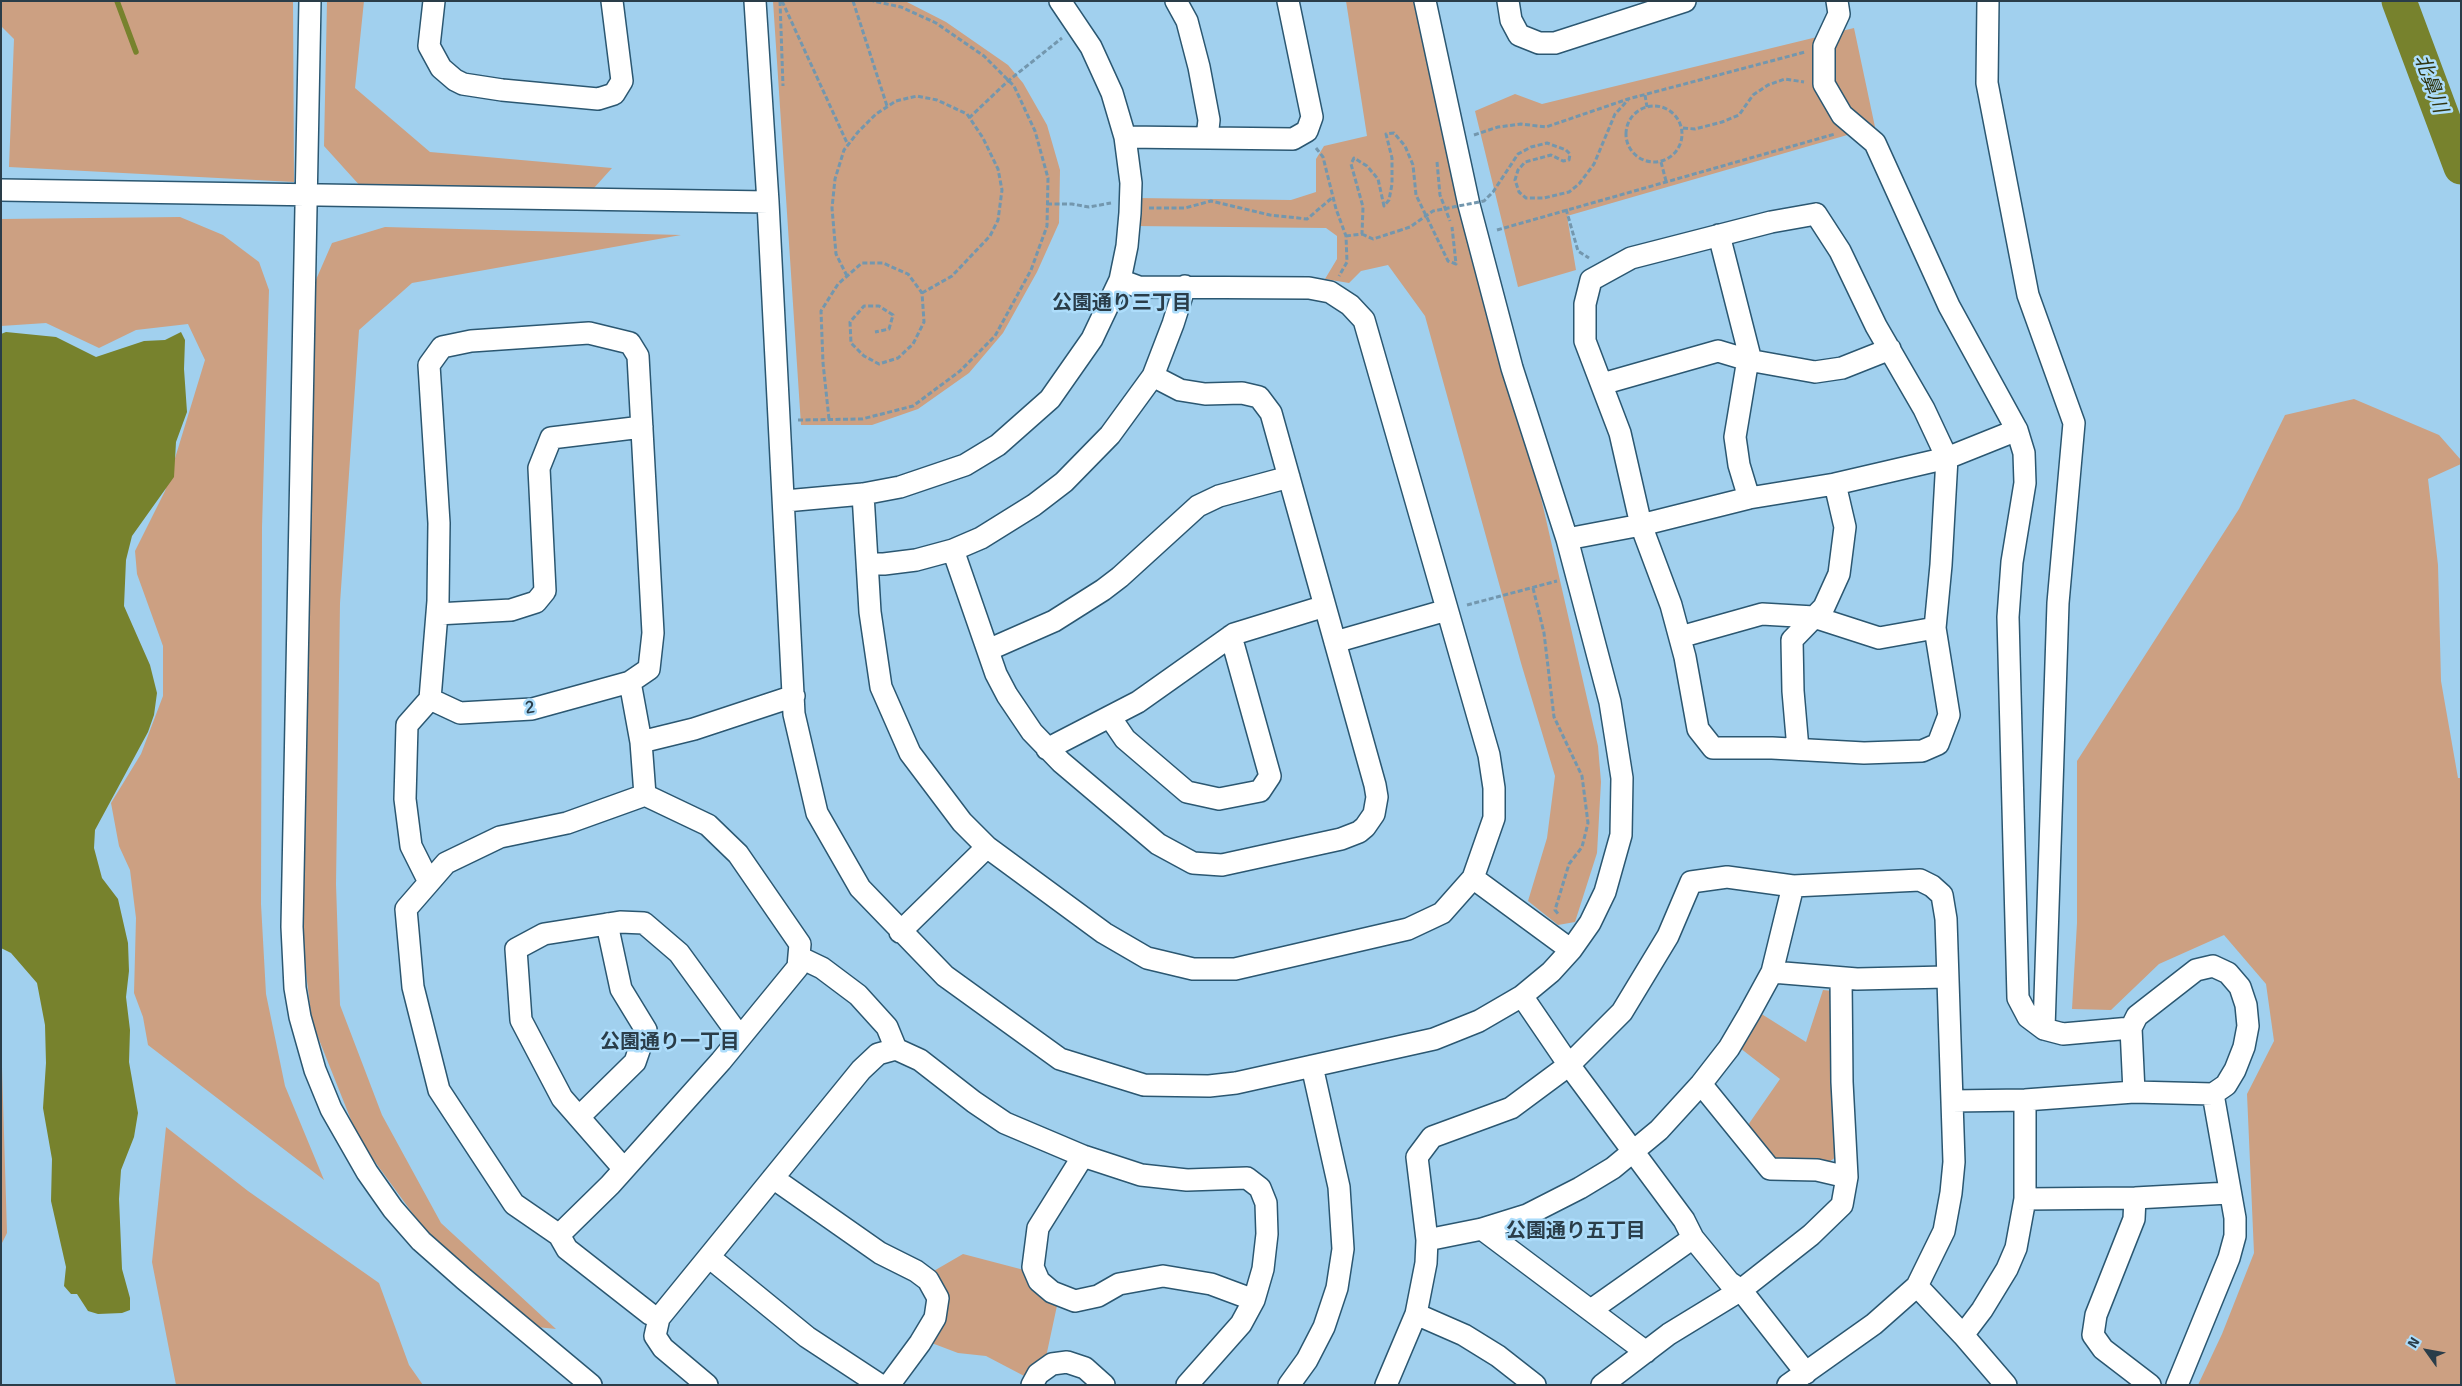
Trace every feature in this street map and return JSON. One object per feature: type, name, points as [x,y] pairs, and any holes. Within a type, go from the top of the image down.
[{"type":"street","points":[[310,1],[292,927],[294,970],[300,1018],[315,1070],[331,1109],[362,1165],[393,1209],[421,1241],[591,1385]]},
{"type":"street","points":[[434,1],[429,46],[442,68],[455,80],[464,84],[502,90],[598,99],[614,94],[622,81],[612,1]]},
{"type":"street","points":[[755,1],[768,202],[794,714],[817,813],[860,888],[900,932],[945,976],[1060,1059],[1144,1085],[1209,1086],[1434,1039],[1479,1022],[1522,996],[1551,972],[1571,950],[1590,923],[1605,892],[1621,835],[1622,778],[1610,702],[1567,539],[1512,368],[1474,224],[1425,1]]},
{"type":"street","points":[[784,501],[863,494],[900,487],[965,465],[998,445],[1050,399],[1076,365],[1092,339],[1120,280],[1127,246],[1130,204],[1129,159],[1125,137],[1112,92],[1091,47],[1060,1]]},
{"type":"street","points":[[1176,1],[1187,21],[1199,67],[1209,120],[1207,138]]},
{"type":"street","points":[[1125,137],[1293,140],[1307,131],[1312,117],[1288,1]]},
{"type":"street","points":[[1508,1],[1511,20],[1520,35],[1539,43],[1555,43],[1685,1]]},
{"type":"street","points":[[1837,1],[1839,14],[1824,46],[1826,87],[1842,115],[1875,143],[1949,306],[2017,430],[2024,453],[2025,483],[2012,562],[2008,617],[2018,998],[2028,1017],[2044,1030],[2063,1034],[2131,1028]]},
{"type":"street","points":[[1988,1],[1987,83],[2028,295],[2074,423],[2058,603],[2044,1030]]},
{"type":"street","points":[[1,190],[768,202]]},
{"type":"street","points":[[1816,214],[1840,251],[1890,349],[1924,409],[1947,458],[1942,565],[1935,628],[1949,715],[1938,744],[1922,751],[1864,753],[1713,748],[1698,729],[1680,637],[1671,605],[1641,525],[1620,433],[1585,340],[1585,304],[1592,280],[1631,258],[1719,235],[1771,222],[1816,214]]},
{"type":"street","points":[[1719,235],[1749,353],[1735,437],[1739,465],[1749,498]]},
{"type":"street","points":[[863,494],[872,639],[881,687],[910,753],[962,822],[987,847],[1104,933],[1147,958],[1193,969],[1235,969],[1408,929],[1442,913],[1473,878],[1494,818],[1494,788],[1488,754],[1364,320],[1350,305],[1330,292],[1310,288],[1140,287],[1120,280]]},
{"type":"street","points":[[868,564],[916,560],[953,550],[981,538],[1005,524],[1064,482],[1110,435],[1153,376],[1167,341],[1184,286]]},
{"type":"street","points":[[429,882],[411,846],[405,799],[407,725],[430,699],[437,614],[439,524],[429,365],[442,347],[471,341],[589,333],[630,343],[638,356],[653,633],[649,669],[630,682],[641,742],[645,795]]},
{"type":"street","points":[[1602,384],[1718,351],[1748,360],[1816,372],[1842,368],[1890,349]]},
{"type":"street","points":[[953,550],[988,650],[1007,695],[1047,749],[1158,844],[1193,863],[1222,865],[1350,836],[1365,827],[1374,814],[1377,797],[1271,414],[1260,397],[1242,393],[1205,394],[1180,390],[1153,376]]},
{"type":"street","points":[[437,614],[512,610],[536,602],[545,591],[539,468],[551,438],[642,427]]},
{"type":"street","points":[[1567,539],[1641,525],[1749,498],[1835,484],[1947,458],[2017,430]]},
{"type":"street","points":[[988,650],[1054,621],[1102,590],[1120,577],[1198,506],[1219,496],[1289,477]]},
{"type":"street","points":[[1798,750],[1792,691],[1792,640],[1824,607],[1839,574],[1845,527],[1835,484]]},
{"type":"street","points":[[1047,749],[1110,717],[1156,690],[1231,636],[1257,625],[1325,606]]},
{"type":"street","points":[[1335,642],[1447,610]]},
{"type":"street","points":[[1680,637],[1762,614],[1814,617],[1879,638],[1935,628]]},
{"type":"street","points":[[1110,717],[1125,738],[1187,792],[1219,799],[1260,791],[1270,776],[1231,636]]},
{"type":"street","name":"2","points":[[430,699],[460,713],[532,709],[630,682]]},
{"type":"street","points":[[641,742],[694,729],[794,696]]},
{"type":"street","points":[[560,1235],[624,1169],[740,1037],[798,967],[800,944],[738,854],[708,825],[645,795],[567,823],[500,837],[446,863],[406,909],[413,987],[439,1090],[514,1204],[560,1235],[567,1249],[650,1314],[658,1318]]},
{"type":"street","points":[[900,932],[987,847]]},
{"type":"street","points":[[1386,1385],[1416,1314],[1426,1262],[1427,1240],[1417,1157],[1432,1137],[1511,1108],[1569,1065],[1622,1012],[1668,936],[1690,882],[1727,877],[1793,886],[1920,880],[1932,886],[1942,895],[1946,919],[1946,977],[1950,1016],[1954,1162],[1944,1231],[1917,1286],[1874,1324],[1788,1385]]},
{"type":"street","points":[[1473,878],[1571,950]]},
{"type":"street","points":[[1427,1240],[1482,1229],[1527,1215],[1580,1188],[1635,1152],[1701,1084],[1729,1048],[1772,972],[1793,886]]},
{"type":"street","points":[[624,1169],[562,1098],[521,1020],[516,949],[544,934],[607,924],[644,923],[679,952],[740,1037]]},
{"type":"street","points":[[579,1117],[635,1062],[646,1030],[622,989],[607,924]]},
{"type":"street","points":[[799,957],[822,968],[858,995],[887,1027],[896,1049]]},
{"type":"street","points":[[1952,1100],[2025,1100],[2134,1092],[2213,1094],[2226,1085],[2235,1070],[2244,1047],[2248,1026],[2246,1005],[2240,987],[2228,973],[2213,966],[2196,970],[2137,1016],[2131,1028],[2134,1092]]},
{"type":"street","points":[[1772,972],[1841,978],[1946,977]]},
{"type":"street","points":[[1602,1385],[1669,1334],[1740,1290],[1811,1235],[1842,1205],[1847,1177],[1842,1082],[1841,978]]},
{"type":"street","points":[[1522,996],[1569,1065],[1684,1220],[1693,1238],[1729,1282],[1740,1290],[1806,1373]]},
{"type":"street","points":[[707,1385],[663,1348],[655,1336],[658,1318],[861,1070],[878,1054],[896,1049],[920,1060],[1005,1123],[1083,1156],[1141,1175],[1187,1180],[1247,1178],[1260,1188],[1266,1203],[1267,1234],[1263,1269],[1254,1300],[1241,1324],[1187,1385]]},
{"type":"street","points":[[1289,1385],[1307,1360],[1324,1327],[1337,1288],[1344,1249],[1339,1186],[1312,1066]]},
{"type":"street","points":[[1701,1084],[1770,1169],[1817,1170],[1847,1177]]},
{"type":"street","points":[[2177,1385],[2229,1258],[2235,1236],[2235,1218],[2229,1193],[2213,1094]]},
{"type":"street","points":[[1963,1335],[1982,1310],[2007,1268],[2016,1248],[2025,1199],[2025,1100]]},
{"type":"street","points":[[1083,1156],[1038,1228],[1033,1267],[1039,1281],[1052,1292],[1075,1301],[1098,1296],[1119,1284],[1163,1276],[1211,1284],[1254,1300]]},
{"type":"street","points":[[773,1178],[880,1253],[916,1271],[928,1280],[938,1298],[935,1318],[920,1344],[889,1385]]},
{"type":"street","points":[[2025,1199],[2135,1198],[2229,1193]]},
{"type":"street","points":[[2135,1198],[2134,1219],[2096,1315],[2093,1335],[2103,1349],[2150,1385]]},
{"type":"street","points":[[1482,1229],[1646,1352]]},
{"type":"street","points":[[1591,1310],[1693,1238]]},
{"type":"street","points":[[709,1257],[800,1332],[880,1385]]},
{"type":"street","points":[[1917,1286],[2006,1385]]},
{"type":"street","points":[[1416,1314],[1464,1335],[1498,1356],[1535,1385]]},
{"type":"street","points":[[1032,1385],[1038,1374],[1052,1364],[1067,1362],[1085,1368],[1104,1385]]},
{"type":"path","points":[[782,1],[848,145]]},
{"type":"path","points":[[852,1],[887,106]]},
{"type":"path","points":[[795,420],[862,419],[914,406],[960,371],[995,336],[1031,270],[1047,226],[1048,178],[1035,131],[1014,86],[984,56],[936,23],[901,7],[872,1]]},
{"type":"path","points":[[970,118],[1008,81],[1064,36]]},
{"type":"path","points":[[1473,136],[1498,127],[1521,124],[1546,127],[1628,99],[1824,46]]},
{"type":"path","points":[[1682,128],[1695,129],[1722,122],[1739,115],[1753,95],[1768,84],[1784,79],[1799,80],[1817,88],[1826,87]]},
{"type":"path","points":[[1644,95],[1647,107]]},
{"type":"path","points":[[847,276],[836,254],[832,208],[835,179],[844,150],[876,114],[896,101],[917,96],[937,100],[967,114],[970,118],[983,138],[998,168],[1002,190],[998,220],[990,236],[966,263],[946,280],[922,293]]},
{"type":"path","points":[[1346,236],[1362,234],[1373,239],[1410,226],[1433,211],[1484,201],[1493,192],[1518,154],[1531,147],[1547,143],[1566,150],[1570,154],[1569,160],[1563,161],[1551,155],[1525,162],[1518,170],[1515,180],[1518,192],[1526,198],[1544,198],[1569,192],[1579,184],[1594,164],[1615,114],[1628,99]]},
{"type":"path","points":[[1647,107],[1665,108],[1673,112],[1682,128],[1680,147],[1674,155],[1661,162],[1647,162],[1638,158],[1631,152],[1627,143],[1627,125],[1638,110],[1647,107]]},
{"type":"path","points":[[1494,230],[1857,128]]},
{"type":"path","points":[[1362,234],[1363,206],[1351,164],[1354,158],[1367,166],[1378,179],[1384,206],[1389,200],[1392,184],[1392,158],[1386,134],[1394,133],[1404,146],[1413,165],[1416,195],[1420,204],[1448,261],[1456,264],[1452,226],[1440,195],[1438,153]]},
{"type":"path","points":[[1300,135],[1324,157],[1333,198],[1346,236],[1347,262],[1330,292]]},
{"type":"path","points":[[1661,162],[1666,181]]},
{"type":"path","points":[[1047,204],[1089,207],[1110,203],[1130,204],[1154,209],[1185,208],[1211,201],[1270,215],[1307,219],[1333,198]]},
{"type":"path","points":[[1566,209],[1578,251],[1607,271]]},
{"type":"path","points":[[829,419],[823,363],[821,311],[838,284],[862,264],[882,263],[908,274],[922,293],[924,322],[913,344],[898,358],[879,364],[864,356],[851,343],[850,322],[864,306],[880,306],[893,315],[888,329],[875,332]]},
{"type":"path","points":[[1447,610],[1560,580]]},
{"type":"path","points":[[1533,588],[1544,633],[1554,717],[1582,776],[1588,823],[1582,846],[1569,864],[1556,910],[1562,920]]},
{"type":"shaded area","points":[[1,1],[293,1],[294,182],[9,167],[14,39],[1,26]]},
{"type":"shaded area","points":[[327,1],[364,1],[355,88],[430,152],[612,168],[594,188],[362,188],[324,146]]},
{"type":"shaded area","points":[[773,1],[905,1],[946,22],[1008,65],[1023,83],[1047,125],[1060,170],[1059,223],[1037,272],[1003,333],[969,373],[918,409],[872,425],[801,425]]},
{"type":"shaded area","points":[[1346,1],[1427,1],[1598,746],[1601,782],[1597,853],[1575,922],[1558,925],[1528,901],[1547,838],[1555,776],[1521,663],[1425,316],[1388,265],[1361,271],[1349,283],[1325,279],[1337,259],[1337,236],[1326,228],[1134,226],[1136,198],[1291,200],[1316,192],[1316,159],[1324,146],[1367,136]]},
{"type":"shaded area","points":[[1854,28],[1875,127],[1567,216],[1576,270],[1518,287],[1475,111],[1515,94],[1542,104]]},
{"type":"shaded area","points":[[180,217],[223,235],[259,262],[269,290],[262,527],[261,904],[266,994],[285,1086],[324,1180],[148,1045],[143,1017],[134,993],[136,918],[130,870],[119,846],[111,803],[141,754],[163,696],[163,646],[137,574],[135,551],[165,491],[205,360],[188,324],[136,330],[99,348],[46,323],[1,326],[1,219]]},
{"type":"shaded area","points":[[385,227],[681,235],[412,283],[359,330],[340,603],[336,884],[340,1005],[382,1115],[441,1223],[556,1329],[537,1327],[424,1229],[359,1140],[312,1022],[302,940],[315,282],[332,243]]},
{"type":"shaded area","points":[[6,332],[56,337],[96,357],[144,341],[165,340],[181,332],[185,340],[184,369],[187,412],[176,442],[174,477],[132,536],[126,560],[124,606],[150,665],[157,693],[154,715],[148,732],[95,830],[94,848],[102,878],[118,899],[128,943],[129,971],[126,997],[130,1030],[129,1062],[138,1113],[134,1137],[121,1170],[119,1199],[122,1269],[130,1298],[130,1310],[122,1313],[98,1314],[88,1311],[77,1294],[71,1294],[64,1286],[66,1267],[51,1201],[52,1159],[43,1108],[46,1063],[45,1025],[37,983],[11,953],[1,948],[1,334]]},
{"type":"shaded area","points":[[2354,399],[2439,435],[2461,460],[2461,464],[2428,479],[2438,565],[2441,681],[2458,778],[2461,778],[2461,1385],[2198,1385],[2222,1334],[2254,1253],[2247,1094],[2274,1041],[2266,984],[2224,935],[2159,964],[2111,1010],[2072,1009],[2077,923],[2077,761],[2239,509],[2285,415]]},
{"type":"shaded area","points":[[1823,990],[1833,991],[1839,1155],[1826,1164],[1776,1161],[1748,1125],[1780,1079],[1740,1048],[1760,1013],[1806,1042]]},
{"type":"shaded area","points":[[1,1034],[7,1233],[1,1245]]},
{"type":"shaded area","points":[[166,1127],[248,1191],[379,1283],[409,1365],[423,1385],[176,1385],[152,1262]]},
{"type":"shaded area","points":[[963,1254],[1024,1270],[1058,1301],[1046,1357],[1028,1378],[986,1356],[958,1353],[929,1342],[932,1272]]},
{"type":"waterway","points":[[117,1],[136,52]]},
{"type":"waterway","name":"北鼻川","points":[[2399,1],[2461,167]]},
{"type":"district","name":"公園通り三丁目","points":[[1122,304]]},
{"type":"district","name":"公園通り一丁目","points":[[670,1043]]},
{"type":"district","name":"公園通り五丁目","points":[[1576,1232]]}]
